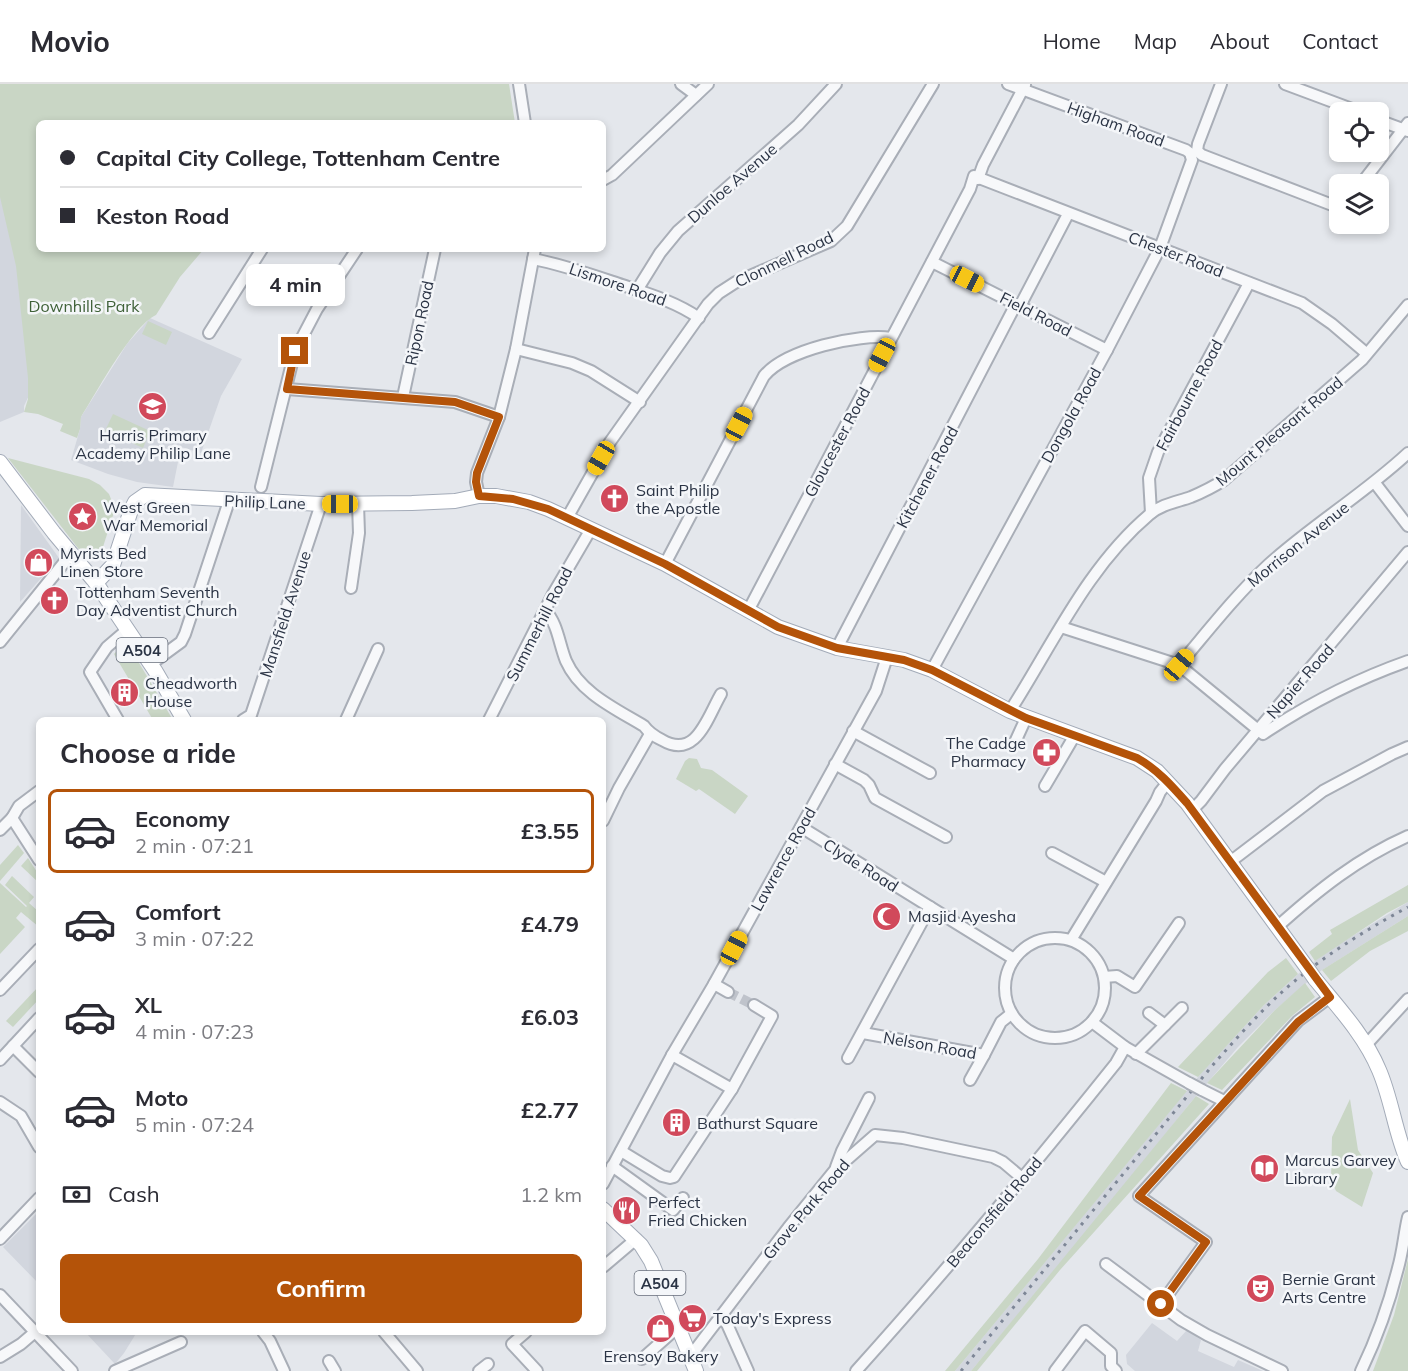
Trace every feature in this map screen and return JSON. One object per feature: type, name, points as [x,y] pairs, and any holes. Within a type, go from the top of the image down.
[{"type":"main road","name":"A504","points":[[0,462],[96,583],[151,664],[182,717]]},
{"type":"main road","name":"Philip Lane","points":[[96,583],[113,566],[131,510],[140,497],[155,494],[226,501],[358,504],[455,501],[479,496],[496,496],[529,502],[591,529],[665,564],[778,627],[837,648],[904,660],[932,670],[1026,718],[1137,758],[1149,765],[1168,782],[1192,810],[1366,1045],[1380,1071],[1399,1142],[1408,1162]]},
{"type":"main road","name":"A504","points":[[606,1212],[636,1239],[651,1261],[696,1371]]},
{"type":"street","points":[[519,84],[525,120]]},
{"type":"street","points":[[681,84],[696,95]]},
{"type":"street","points":[[606,178],[708,84]]},
{"type":"street","name":"Dunloe Avenue","points":[[637,290],[660,253],[678,231],[798,125],[836,84]]},
{"type":"street","name":"Clonmell Road","points":[[567,518],[610,442],[708,304],[719,293],[736,282],[831,241],[847,226],[933,84]]},
{"type":"street","name":"Higham Road","points":[[1008,84],[1025,87],[1329,204]]},
{"type":"street","name":"Dongola Road","points":[[932,670],[1107,350],[1160,248],[1221,84]]},
{"type":"street","points":[[1285,84],[1333,102]]},
{"type":"street","name":"Gloucester Road","points":[[748,611],[1025,87]]},
{"type":"street","points":[[1369,174],[1406,128],[1389,123]]},
{"type":"street","name":"Chester Road","points":[[976,178],[1302,303],[1332,324],[1366,353]]},
{"type":"street","name":"Kitchener Road","points":[[837,648],[1068,214]]},
{"type":"street","points":[[209,333],[260,252]]},
{"type":"street","points":[[261,487],[295,351],[317,309],[355,252]]},
{"type":"street","name":"Ripon Road","points":[[403,397],[434,252]]},
{"type":"street","points":[[479,496],[477,473],[499,417],[516,349],[534,254]]},
{"type":"street","name":"Lismore Road","points":[[534,254],[682,307],[699,318]]},
{"type":"street","name":"Field Road","points":[[932,262],[1107,350]]},
{"type":"street","name":"Fairbourne Road","points":[[1150,513],[1149,478],[1158,452],[1249,283]]},
{"type":"street","name":"Mount Pleasant Road","points":[[1010,711],[1090,580],[1150,513],[1211,489],[1224,480],[1362,360],[1408,304]]},
{"type":"street","points":[[665,564],[770,368],[788,357],[821,346],[870,338],[891,338]]},
{"type":"street","points":[[516,349],[572,363],[591,371],[640,402]]},
{"type":"street","points":[[287,389],[455,402],[499,417]]},
{"type":"street","name":"Morrison Avenue","points":[[1179,665],[1240,592],[1269,564],[1375,483],[1408,453]]},
{"type":"street","points":[[1375,483],[1408,526]]},
{"type":"street","points":[[151,664],[182,642],[227,507],[226,501]]},
{"type":"street","name":"Mansfield Avenue","points":[[248,717],[251,715],[321,504]]},
{"type":"street","points":[[351,588],[359,533],[358,504]]},
{"type":"street","name":"Summerhill Road","points":[[491,717],[568,566],[591,529]]},
{"type":"street","name":"Napier Road","points":[[1192,810],[1408,552]]},
{"type":"street","points":[[0,642],[72,554]]},
{"type":"street","points":[[545,610],[552,619],[565,660],[579,682],[588,691],[671,746],[690,743],[695,739],[721,694]]},
{"type":"street","points":[[1061,627],[1179,665],[1263,734],[1293,714],[1353,683],[1408,661]]},
{"type":"street","points":[[116,717],[90,672],[107,647],[128,629]]},
{"type":"street","points":[[347,717],[378,649]]},
{"type":"street","name":"Lawrence Road","points":[[606,1178],[672,1055],[714,984],[876,691],[887,657]]},
{"type":"street","points":[[1281,702],[1293,714]]},
{"type":"street","points":[[1016,740],[1026,718]]},
{"type":"street","points":[[853,731],[930,773]]},
{"type":"street","points":[[606,815],[650,734]]},
{"type":"street","points":[[1045,786],[1075,735]]},
{"type":"street","points":[[1230,862],[1323,791],[1408,747]]},
{"type":"street","points":[[835,764],[864,780],[875,798],[946,837]]},
{"type":"street","points":[[1071,940],[1116,869],[1121,855],[1168,782]]},
{"type":"street","points":[[0,830],[12,818],[19,806],[36,793]]},
{"type":"street","points":[[12,818],[36,856]]},
{"type":"street","name":"Clyde Road","points":[[801,827],[1014,959]]},
{"type":"street","points":[[1277,927],[1329,883],[1370,855],[1408,836]]},
{"type":"street","points":[[1052,854],[1106,882]]},
{"type":"street","points":[[848,1058],[930,907]]},
{"type":"street","points":[[1104,977],[1116,976],[1136,987],[1179,923]]},
{"type":"street","points":[[1054,938],[1071,940],[1092,954],[1101,967],[1105,993],[1103,1003],[1092,1022],[1076,1034],[1060,1038],[1040,1036],[1025,1029],[1011,1014],[1004,988],[1006,973],[1014,959],[1024,947],[1038,940],[1054,938]]},
{"type":"street","points":[[0,990],[36,952]]},
{"type":"street","points":[[714,984],[728,992]]},
{"type":"street","points":[[1161,1304],[1206,1242],[1139,1196],[1298,1022],[1330,997]]},
{"type":"street","points":[[1366,1045],[1408,999]]},
{"type":"street","points":[[621,1151],[663,1176],[674,1177],[732,1089],[772,1016],[754,1005]]},
{"type":"street","points":[[1136,1054],[1182,1008]]},
{"type":"street","points":[[1149,1013],[1165,1025]]},
{"type":"street","name":"Nelson Road","points":[[863,1033],[984,1055],[1001,1022],[1011,1014]]},
{"type":"street","points":[[0,1060],[36,1021]]},
{"type":"street","points":[[1092,1022],[1136,1054],[1224,1101]]},
{"type":"street","points":[[12,1046],[36,1069]]},
{"type":"street","name":"Beaconsfield Road","points":[[856,1371],[927,1292],[1022,1178],[1116,1063],[1125,1047]]},
{"type":"street","points":[[672,1055],[732,1089]]},
{"type":"street","points":[[970,1080],[984,1055]]},
{"type":"street","points":[[835,1170],[842,1150],[869,1098]]},
{"type":"street","points":[[0,1102],[21,1116],[36,1142]]},
{"type":"street","points":[[857,1122],[874,1135],[903,1138],[993,1157],[1003,1162],[1022,1178]]},
{"type":"street","name":"Grove Park Road","points":[[689,1353],[695,1350],[835,1170],[874,1135]]},
{"type":"street","points":[[612,1166],[673,1210],[683,1198]]},
{"type":"street","points":[[0,1239],[36,1201]]},
{"type":"street","points":[[1362,1371],[1375,1342],[1392,1290],[1408,1217]]},
{"type":"street","points":[[606,1264],[636,1239]]},
{"type":"street","points":[[1106,1264],[1181,1320],[1206,1335],[1282,1371]]},
{"type":"street","points":[[0,1295],[35,1332],[0,1357]]},
{"type":"street","points":[[720,1317],[727,1324],[748,1371]]},
{"type":"street","points":[[642,1359],[678,1327]]},
{"type":"street","points":[[1055,1371],[1085,1331],[1112,1353],[1111,1366],[1116,1371]]},
{"type":"street","points":[[38,1335],[72,1371]]},
{"type":"street","points":[[265,1335],[284,1371]]},
{"type":"street","points":[[387,1335],[417,1371]]},
{"type":"street","points":[[522,1335],[512,1344],[537,1371]]},
{"type":"street","points":[[116,1371],[181,1342]]},
{"type":"street","points":[[479,1371],[489,1364]]},
{"type":"shaded area","points":[[0,161],[6,174],[33,387],[24,406],[24,412],[0,422]]},
{"type":"shaded area","name":"Harris Primary Academy Philip Lane","points":[[150,318],[242,359],[221,396],[201,453],[181,447],[173,487],[137,482],[71,460],[81,417],[127,344]]},
{"type":"shaded area","points":[[21,505],[59,558],[20,602]]},
{"type":"shaded area","points":[[1408,902],[1408,916],[1319,972],[1275,1010],[1238,1047],[971,1371],[955,1371],[1203,1071],[1264,1005],[1328,951]]},
{"type":"shaded area","points":[[36,1214],[36,1281],[3,1247]]},
{"type":"shaded area","points":[[1152,1323],[1177,1341],[1187,1330],[1201,1340],[1198,1351],[1234,1367],[1238,1360],[1263,1371],[1135,1371],[1127,1364],[1126,1355]]},
{"type":"shaded area","points":[[88,1335],[135,1335],[115,1364]]},
{"type":"green space","name":"Downhills Park","points":[[0,84],[509,84],[515,120],[36,120],[36,252],[201,252],[180,277],[156,315],[136,332],[115,361],[81,417],[77,438],[60,431],[63,424],[38,414],[24,412],[28,399],[28,378],[16,266],[0,197]]},
{"type":"green space","points":[[148,321],[172,332],[166,345],[142,334]]},
{"type":"green space","points":[[113,414],[150,431],[143,448],[105,431]]},
{"type":"green space","points":[[8,458],[89,479],[109,494],[115,509],[99,553],[90,557],[81,552]]},
{"type":"green space","points":[[126,641],[171,717],[151,717],[114,654]]},
{"type":"green space","points":[[689,758],[697,759],[701,768],[712,770],[748,796],[735,814],[699,789],[696,791],[676,779],[685,761]]},
{"type":"green space","points":[[18,845],[24,853],[0,881],[0,865]]},
{"type":"green space","points":[[28,858],[36,870],[36,880],[21,866]]},
{"type":"green space","points":[[12,876],[34,897],[29,903],[36,909],[36,924],[21,912],[16,918],[25,927],[0,954],[0,883],[27,906],[5,885]]},
{"type":"green space","points":[[1408,885],[1408,902],[1387,913],[1315,961],[1309,952],[1332,934],[1330,930]]},
{"type":"green space","points":[[1408,916],[1408,931],[1370,951],[1331,981],[1322,970]]},
{"type":"green space","points":[[1286,958],[1298,974],[1264,1005],[1198,1077],[1178,1067],[1268,972]]},
{"type":"green space","points":[[1305,983],[1315,997],[1292,1016],[1222,1090],[1207,1083],[1275,1010]]},
{"type":"green space","points":[[36,989],[36,1002],[13,1027],[6,1021]]},
{"type":"green space","points":[[1171,1083],[1187,1091],[955,1371],[945,1371],[1038,1259]]},
{"type":"green space","points":[[1196,1096],[1209,1104],[1060,1270],[977,1371],[971,1371]]},
{"type":"green space","points":[[1350,1099],[1358,1150],[1373,1173],[1362,1207],[1336,1191],[1331,1180],[1332,1137]]},
{"type":"green space","points":[[1408,1259],[1408,1371],[1373,1371],[1394,1315]]},
{"type":"tunnel","points":[[728,992],[754,1005]]},
{"type":"railway","points":[[961,1371],[1212,1066],[1255,1019],[1282,992],[1327,956],[1408,907]]},
{"type":"place","name":"Harris Primary Academy Philip Lane","points":[[153,407]]},
{"type":"place","name":"Saint Philip the Apostle","points":[[615,499]]},
{"type":"place","name":"West Green War Memorial","points":[[82,516]]},
{"type":"place","name":"Myrists Bed Linen Store","points":[[39,562]]},
{"type":"place","name":"Tottenham Seventh Day Adventist Church","points":[[55,601]]},
{"type":"place","name":"Cheadworth House","points":[[124,692]]},
{"type":"place","name":"The Cadge Pharmacy","points":[[1047,752]]},
{"type":"place","name":"Masjid Ayesha","points":[[887,916]]},
{"type":"place","name":"Bathurst Square","points":[[676,1123]]},
{"type":"place","name":"Marcus Garvey Library","points":[[1264,1169]]},
{"type":"place","name":"Perfect Fried Chicken","points":[[627,1211]]},
{"type":"place","name":"Bernie Grant Arts Centre","points":[[1261,1288]]},
{"type":"place","name":"Today's Express","points":[[692,1318]]},
{"type":"place","name":"Erensoy Bakery","points":[[661,1328]]},
{"type":"route","points":[[295,351],[287,389],[455,402],[499,417],[477,473],[479,496],[496,496],[529,502],[548,509],[665,564],[778,627],[837,648],[904,660],[932,670],[1026,718],[1137,758],[1157,771],[1168,782],[1187,803],[1330,997],[1298,1022],[1139,1196],[1206,1242],[1161,1304]]}]
